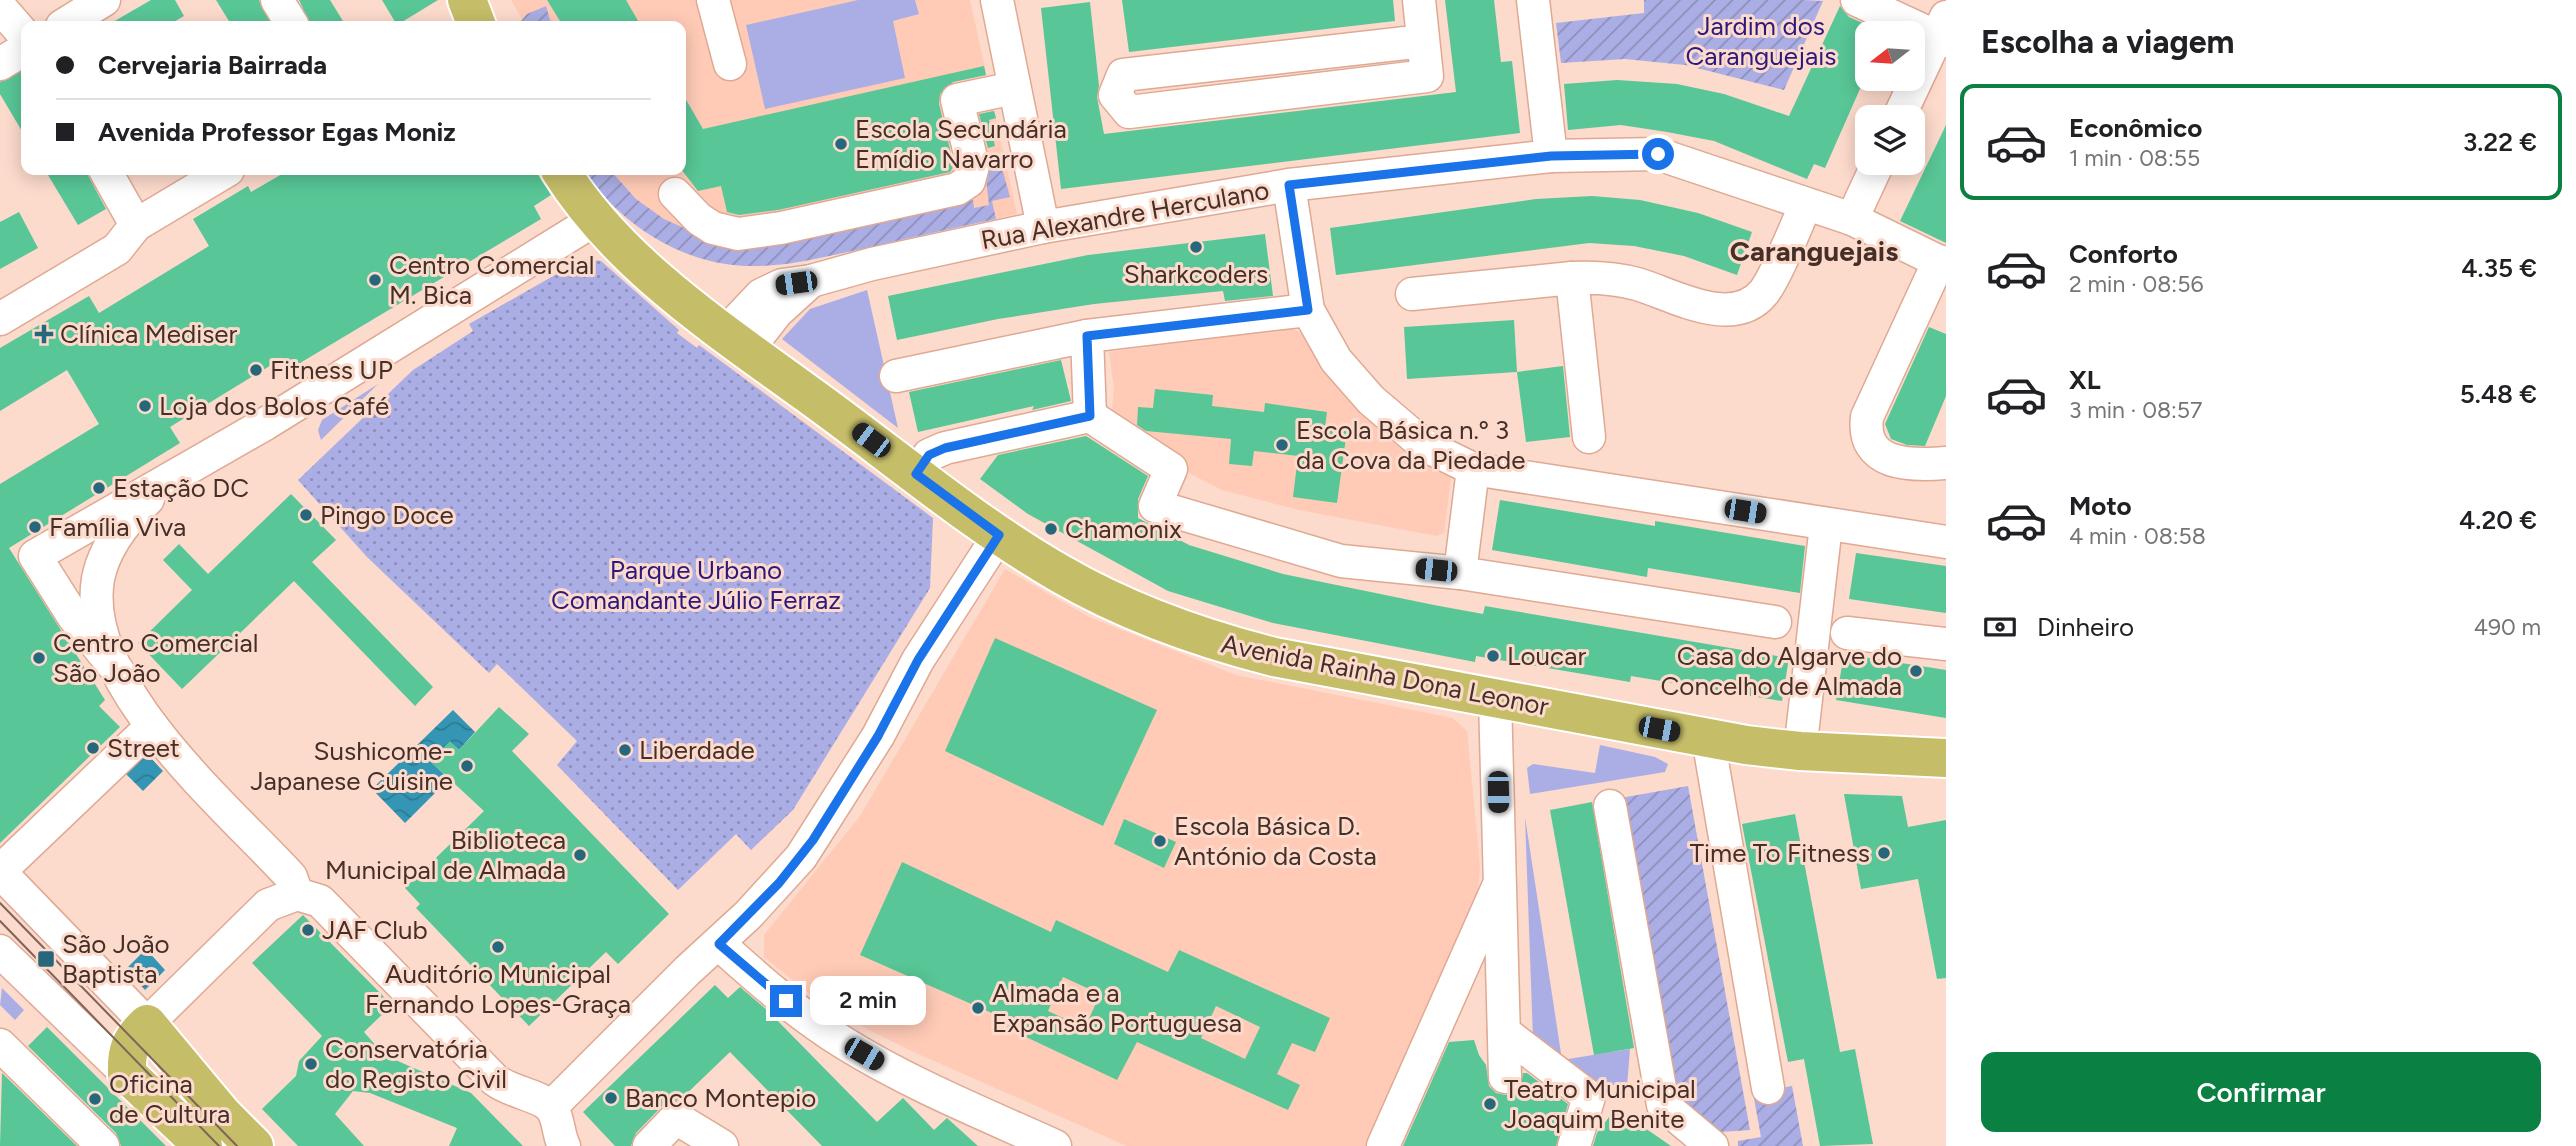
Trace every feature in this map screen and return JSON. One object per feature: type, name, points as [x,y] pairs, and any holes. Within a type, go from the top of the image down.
[{"type":"main road","points":[[467,0],[475,21]]},
{"type":"main road","name":"Avenida Rainha Dona Leonor","points":[[564,175],[596,219],[632,257],[737,341],[999,535],[1060,574],[1150,617],[1212,641],[1274,657],[1708,738],[1800,751],[1946,758]]},
{"type":"main road","points":[[203,1146],[127,1074],[127,1051],[132,1038],[146,1024],[222,1114],[254,1146]]},
{"type":"street","points":[[70,21],[104,0]]},
{"type":"street","points":[[277,0],[290,21]]},
{"type":"street","points":[[713,0],[730,64]]},
{"type":"street","points":[[997,0],[1043,227]]},
{"type":"street","points":[[1419,0],[1427,76],[1129,112],[1115,95],[1123,75],[1423,41]]},
{"type":"street","points":[[1533,0],[1551,156]]},
{"type":"street","points":[[1857,0],[1943,32],[1905,105]]},
{"type":"street","points":[[0,7],[21,31]]},
{"type":"street","points":[[0,64],[21,51]]},
{"type":"street","points":[[675,194],[699,219],[712,228],[738,234],[781,228],[957,189],[969,181],[972,166],[957,100],[1014,88]]},
{"type":"street","name":"Rua Alexandre Herculano","points":[[737,341],[777,312],[811,281],[872,264],[1043,227],[1289,185],[1551,156],[1658,154],[1852,219],[1942,263]]},
{"type":"street","points":[[108,175],[136,225]]},
{"type":"street","points":[[0,319],[117,249],[136,225],[220,175]]},
{"type":"street","points":[[1852,219],[1872,175]]},
{"type":"street","points":[[1289,185],[1308,310],[1336,360],[1371,400],[1424,445],[1473,469],[1946,542]]},
{"type":"street","points":[[1412,294],[1572,278],[1625,282],[1705,307],[1735,309],[1751,303],[1764,292],[1806,204]]},
{"type":"street","points":[[298,894],[291,877],[152,726],[118,671],[73,615],[35,556],[109,511],[171,481],[596,219]]},
{"type":"street","points":[[1942,263],[1867,417],[1865,433],[1871,447],[1882,456],[1913,465],[1943,458]]},
{"type":"street","points":[[1572,278],[1589,437]]},
{"type":"street","points":[[896,376],[1087,336],[1308,310]]},
{"type":"street","points":[[1087,336],[1090,416]]},
{"type":"street","points":[[916,474],[929,455],[945,448],[1090,416],[1171,469],[1155,506],[1341,561],[1460,573],[1775,622]]},
{"type":"street","points":[[1460,573],[1473,469]]},
{"type":"street","points":[[118,671],[99,622],[98,578],[104,559],[123,525],[171,481]]},
{"type":"street","points":[[1800,751],[1826,525]]},
{"type":"street","points":[[551,1107],[779,883],[813,840],[878,736],[918,660],[999,535]]},
{"type":"street","points":[[1847,633],[1946,644]]},
{"type":"street","points":[[1495,698],[1505,1077]]},
{"type":"street","points":[[152,726],[0,871],[146,1024],[268,905],[298,894],[313,897],[329,909],[495,1080],[515,1093],[540,1100],[551,1107],[564,1146]]},
{"type":"street","points":[[1708,738],[1768,1088]]},
{"type":"street","points":[[1610,806],[1663,1105],[1713,1146]]},
{"type":"street","points":[[1383,1146],[1500,882]]},
{"type":"street","points":[[719,944],[804,1016],[844,1043],[894,1071],[1055,1146]]},
{"type":"street","points":[[0,951],[127,1074]]},
{"type":"street","points":[[1504,1031],[1589,1097],[1574,1146]]},
{"type":"street","points":[[0,1045],[103,1146]]},
{"type":"street","points":[[649,1146],[676,1118],[722,1146]]},
{"type":"shaded area","name":"Escola Secundária Emídio Navarro","points":[[511,0],[970,0],[1017,214],[789,264],[736,265],[682,251],[624,216],[588,175],[686,175],[686,21],[521,21],[522,19]]},
{"type":"shaded area","name":"Escola Básica n.º 3 da Cova da Piedade","points":[[1292,328],[1307,336],[1452,470],[1444,533],[1437,536],[1299,510],[1222,490],[1185,471],[1111,421],[1114,388],[1109,352]]},
{"type":"shaded area","name":"Escola Básica D. António da Costa","points":[[1005,569],[1089,617],[1236,675],[1453,718],[1467,731],[1480,866],[1477,903],[1374,1146],[1127,1146],[909,1050],[831,1011],[764,957],[764,935],[860,816]]},
{"type":"green space","points":[[858,0],[915,0],[919,14],[893,21],[905,78],[765,109],[746,25]]},
{"type":"green space","name":"Jardim dos Caranguejais","points":[[1644,0],[1823,1],[1784,90],[1685,65],[1625,59],[1561,63],[1556,23],[1644,13]]},
{"type":"green space","points":[[546,6],[550,21],[521,21],[527,14]]},
{"type":"green space","points":[[1002,168],[1010,197],[992,201],[996,219],[810,260],[749,266],[700,258],[655,238],[615,208],[588,175],[614,175],[636,199],[664,219],[704,237],[795,239],[973,200],[974,208],[989,205],[985,171]]},
{"type":"green space","name":"Parque Urbano Comandante Júlio Ferraz","points":[[583,259],[601,261],[679,330],[677,333],[697,348],[699,345],[933,518],[930,588],[793,810],[751,850],[736,834],[678,890],[557,765],[577,741],[497,664],[489,673],[367,557],[298,480],[413,370],[473,331],[469,324]]},
{"type":"green space","points":[[867,290],[898,428],[782,339],[810,309]]},
{"type":"green space","points":[[378,384],[321,440],[318,430],[322,420]]},
{"type":"green space","points":[[1600,745],[1655,757],[1668,764],[1665,772],[1530,794],[1527,768],[1533,764],[1595,773]]},
{"type":"green space","points":[[1688,786],[1750,1130],[1721,1132],[1671,1096],[1615,799]]},
{"type":"green space","points":[[1525,817],[1562,1060],[1630,1049],[1627,1086],[1587,1083],[1533,1039]]},
{"type":"green space","points":[[2,988],[24,1010],[15,1020],[0,1005]]},
{"type":"green space","points":[[1792,1086],[1803,1146],[1738,1146],[1738,1141],[1761,1137],[1753,1093]]},
{"type":"water","points":[[453,710],[475,732],[459,750],[450,742],[430,761],[449,779],[405,823],[372,789]]},
{"type":"water","points":[[144,751],[163,771],[143,791],[123,771]]},
{"type":"water","points":[[146,949],[165,970],[145,990],[126,969]]},
{"type":"building","points":[[151,0],[175,0],[184,16],[176,21],[115,21]]},
{"type":"building","points":[[216,0],[259,0],[270,21],[229,21]]},
{"type":"building","points":[[299,0],[330,0],[343,21],[309,21]]},
{"type":"building","points":[[382,0],[438,0],[404,21],[395,21]]},
{"type":"building","points":[[547,0],[626,0],[638,21],[560,21]]},
{"type":"building","points":[[1122,0],[1393,0],[1395,21],[1129,52]]},
{"type":"building","points":[[1445,0],[1494,0],[1501,62],[1512,61],[1520,133],[1061,189],[1041,8],[1090,2],[1099,86],[1097,97],[1104,134],[1456,92]]},
{"type":"building","points":[[1840,6],[1849,17],[1858,21],[1855,21],[1855,91],[1859,91],[1825,168],[1814,164],[1807,179],[1714,141],[1621,125],[1568,130],[1564,84],[1617,80],[1677,84],[1724,94],[1789,116]]},
{"type":"building","points":[[984,66],[986,75],[953,82],[940,94],[939,104],[954,166],[950,172],[778,210],[739,215],[727,212],[721,186],[698,191],[686,175],[686,100],[703,129]]},
{"type":"building","points":[[21,72],[21,130],[0,94],[0,82]]},
{"type":"building","points":[[994,111],[996,118],[989,120],[995,146],[988,148],[979,114]]},
{"type":"building","points":[[1946,125],[1946,243],[1900,221],[1922,175],[1925,175],[1925,169]]},
{"type":"building","points":[[48,175],[88,175],[106,209],[78,225]]},
{"type":"building","points":[[280,175],[538,175],[551,195],[534,206],[541,219],[285,372],[278,361],[170,427],[180,443],[9,548],[105,700],[99,706],[120,727],[0,843],[0,484],[99,424],[67,370],[0,411],[0,348],[89,296],[99,313],[209,246],[193,219],[248,186],[251,192]]},
{"type":"building","points":[[1592,196],[1640,200],[1698,213],[1752,232],[1737,275],[1684,256],[1634,246],[1589,243],[1336,275],[1330,228],[1536,199]]},
{"type":"building","points":[[19,212],[38,248],[0,269],[0,222]]},
{"type":"building","points":[[1265,234],[1273,296],[1225,301],[1223,291],[1094,304],[998,319],[897,340],[888,296],[1088,255]]},
{"type":"building","points":[[1514,320],[1517,372],[1407,379],[1404,327]]},
{"type":"building","points":[[1929,327],[1946,334],[1946,396],[1925,446],[1907,445],[1891,439],[1885,424]]},
{"type":"building","points":[[1061,360],[1071,401],[1032,410],[1034,406],[918,432],[909,392]]},
{"type":"building","points":[[1563,366],[1570,437],[1526,442],[1517,372]]},
{"type":"building","points":[[1155,389],[1213,395],[1212,406],[1264,412],[1265,403],[1327,412],[1325,427],[1347,430],[1337,503],[1293,497],[1298,456],[1254,451],[1252,466],[1229,464],[1231,439],[1146,431],[1137,425],[1138,407],[1153,408]]},
{"type":"building","points":[[1086,436],[1148,476],[1138,499],[1138,518],[1189,545],[1283,574],[1434,605],[1483,614],[1485,606],[1789,658],[1782,701],[1631,676],[1630,682],[1476,656],[1475,662],[1273,623],[1168,591],[1028,514],[980,479],[998,455]]},
{"type":"building","points":[[291,494],[336,540],[312,562],[433,687],[415,706],[294,581],[182,689],[138,643],[192,590],[163,560],[179,544],[208,574]]},
{"type":"building","points":[[1500,500],[1655,526],[1655,521],[1805,546],[1800,593],[1648,568],[1647,577],[1492,550]]},
{"type":"building","points":[[1856,553],[1946,566],[1946,613],[1849,599]]},
{"type":"building","points":[[995,638],[1157,710],[1103,826],[945,751]]},
{"type":"building","points":[[1844,654],[1946,670],[1946,718],[1836,700]]},
{"type":"building","points":[[499,707],[529,734],[512,751],[669,914],[618,964],[606,952],[529,1026],[416,908],[420,904],[405,888],[484,811],[430,761],[450,741],[459,750]]},
{"type":"building","points":[[1844,794],[1902,796],[1908,827],[1946,820],[1946,978],[1937,979],[1918,879],[1861,889]]},
{"type":"building","points":[[1592,802],[1634,1048],[1594,1055],[1550,810]]},
{"type":"building","points":[[1795,814],[1840,1052],[1855,1049],[1873,1144],[1820,1146],[1804,1059],[1788,1062],[1742,824]]},
{"type":"building","points":[[1124,819],[1176,842],[1164,868],[1114,844]]},
{"type":"building","points":[[902,862],[1051,932],[1056,920],[1168,972],[1179,950],[1330,1018],[1315,1052],[1292,1043],[1277,1074],[1300,1085],[1288,1110],[1137,1042],[1117,1080],[1007,1028],[1010,1021],[860,955]],"holes":[[[1063,977],[1100,994],[1085,1028],[1048,1011]],[[1216,1006],[1260,1027],[1245,1059],[1201,1038]]]},
{"type":"building","points":[[303,915],[392,1005],[364,1032],[384,1055],[471,1093],[523,1146],[449,1146],[457,1128],[370,1093],[353,1091],[335,1114],[364,1146],[298,1146],[262,1109],[296,1076],[299,1061],[322,1036],[252,963]]},
{"type":"building","points":[[715,985],[728,998],[740,987],[768,1011],[877,1122],[903,1098],[934,1130],[947,1118],[978,1146],[822,1146],[730,1052],[680,1100],[663,1105],[636,1133],[631,1146],[615,1146],[583,1112]]},
{"type":"building","name":"Oficina de Cultura","points":[[47,1027],[166,1146],[121,1146],[116,1133],[28,1046]]},
{"type":"building","name":"Teatro Municipal Joaquim Benite","points":[[1474,1040],[1486,1065],[1489,1086],[1496,1093],[1506,1095],[1515,1092],[1521,1085],[1523,1073],[1527,1073],[1568,1104],[1556,1146],[1403,1146],[1449,1042]]},
{"type":"building","points":[[2,1073],[77,1146],[0,1146]]},
{"type":"building","points":[[1616,1108],[1671,1146],[1593,1146],[1597,1133]]},
{"type":"tram line","points":[[0,903],[237,1146]]},
{"type":"tram line","points":[[0,921],[219,1146]]},
{"type":"place","name":"Escola Secundária Emídio Navarro","points":[[841,144]]},
{"type":"place","name":"Sharkcoders","points":[[1196,247]]},
{"type":"place","name":"Centro Comercial M. Bica","points":[[375,280]]},
{"type":"place","name":"Clínica Mediser","points":[[44,334]]},
{"type":"place","name":"Fitness UP","points":[[256,370]]},
{"type":"place","name":"Loja dos Bolos Café","points":[[145,406]]},
{"type":"place","name":"Escola Básica n.º 3 da Cova da Piedade","points":[[1282,445]]},
{"type":"place","name":"Estação DC","points":[[99,488]]},
{"type":"place","name":"Pingo Doce","points":[[306,515]]},
{"type":"place","name":"Família Viva","points":[[35,527]]},
{"type":"place","name":"Chamonix","points":[[1051,529]]},
{"type":"place","name":"Loucar","points":[[1493,656]]},
{"type":"place","name":"Centro Comercial São João","points":[[39,658]]},
{"type":"place","name":"Casa do Algarve do Concelho de Almada","points":[[1916,671]]},
{"type":"place","name":"Street","points":[[93,748]]},
{"type":"place","name":"Liberdade","points":[[625,750]]},
{"type":"place","name":"Sushicome- Japanese Cuisine","points":[[467,766]]},
{"type":"place","name":"Escola Básica D. António da Costa","points":[[1160,841]]},
{"type":"place","name":"Time To Fitness","points":[[1884,853]]},
{"type":"place","name":"Biblioteca Municipal de Almada","points":[[580,855]]},
{"type":"place","name":"JAF Club","points":[[308,930]]},
{"type":"place","name":"Auditório Municipal Fernando Lopes-Graça","points":[[498,947]]},
{"type":"place","name":"São João Baptista","points":[[46,959]]},
{"type":"place","name":"Almada e a Expansão Portuguesa","points":[[978,1008]]},
{"type":"place","name":"Conservatória do Registo Civil","points":[[311,1064]]},
{"type":"place","name":"Banco Montepio","points":[[611,1098]]},
{"type":"place","name":"Oficina de Cultura","points":[[95,1099]]},
{"type":"place","name":"Teatro Municipal Joaquim Benite","points":[[1490,1104]]},
{"type":"district","name":"Caranguejais","points":[[1814,251]]},
{"type":"route","points":[[786,1001],[719,944],[779,883],[813,840],[878,736],[918,660],[999,535],[916,474],[929,455],[945,448],[1090,416],[1087,336],[1308,310],[1289,185],[1551,156],[1658,154]]}]
